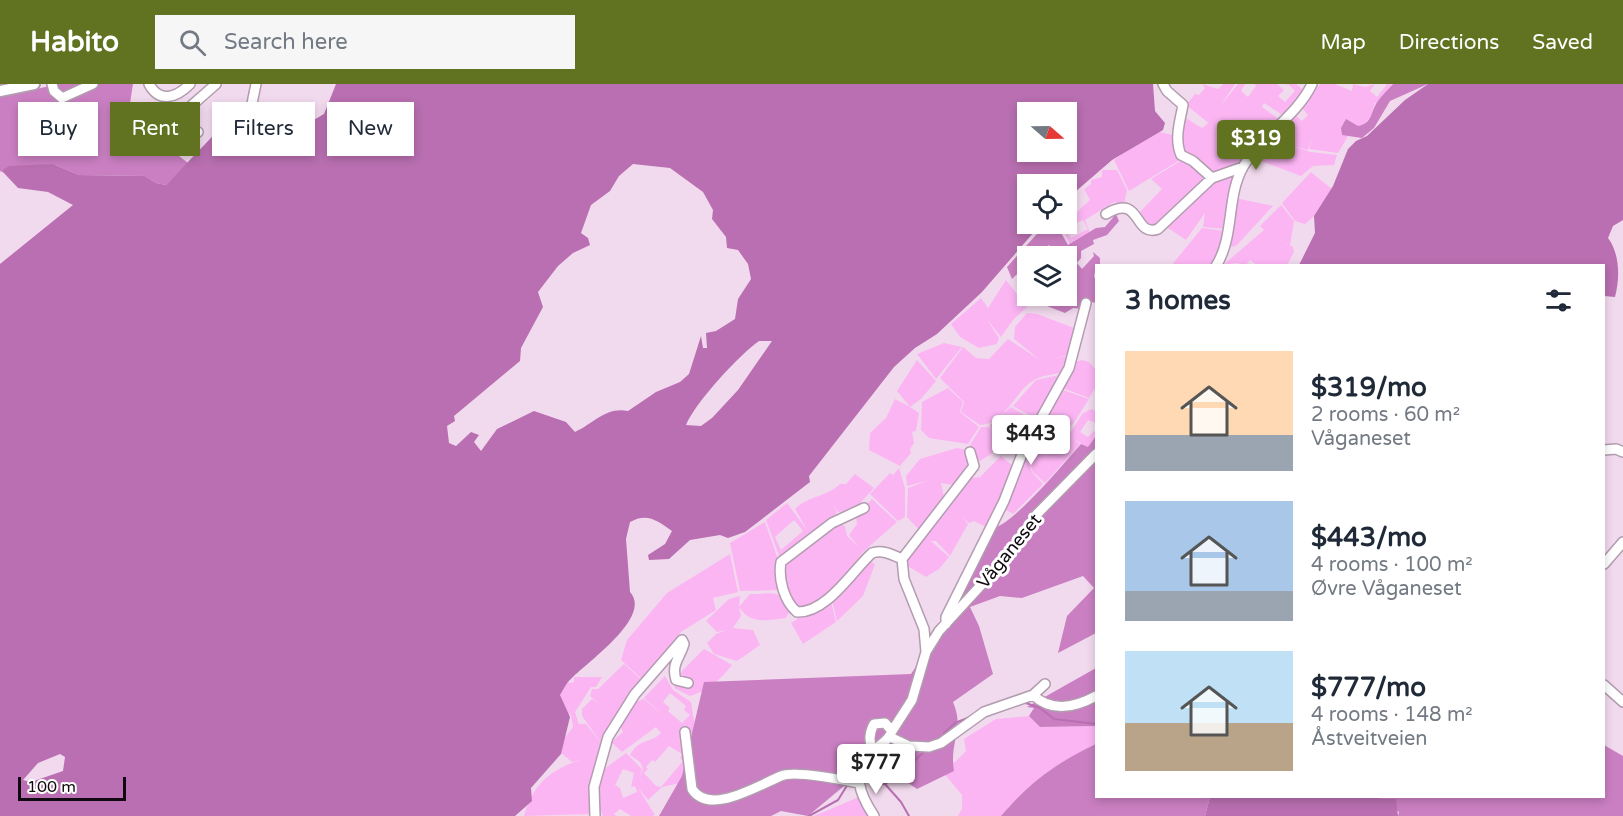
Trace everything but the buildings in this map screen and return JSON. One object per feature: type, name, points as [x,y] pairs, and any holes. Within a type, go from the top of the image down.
[{"type":"main road","points":[[0,91],[34,84]]},
{"type":"street","points":[[52,84],[54,91],[62,98],[93,84]]},
{"type":"street","points":[[149,84],[154,92],[166,97],[178,94],[190,84]]},
{"type":"street","points":[[196,102],[216,84]]},
{"type":"street","points":[[253,102],[256,84]]},
{"type":"street","points":[[1163,84],[1167,92],[1183,105],[1178,134],[1178,147],[1181,155],[1193,161],[1212,178]]},
{"type":"street","points":[[1217,264],[1223,254],[1232,201],[1243,167],[1302,99],[1312,84]]},
{"type":"street","points":[[1106,214],[1116,208],[1125,207],[1133,211],[1144,228],[1152,231],[1158,229],[1212,178],[1243,167]]},
{"type":"street","points":[[946,624],[946,617],[1004,501],[1023,449],[1069,368],[1086,303]]},
{"type":"street","points":[[1605,450],[1616,449],[1623,452]]},
{"type":"street","points":[[864,508],[832,523],[781,562],[781,582],[791,606],[797,612],[815,607],[832,595],[876,552],[902,559],[974,466],[970,452]]},
{"type":"street","name":"Våganeset","points":[[873,751],[891,734],[912,700],[926,652],[946,624],[1015,548],[1037,514],[1095,455]]},
{"type":"street","points":[[1605,563],[1623,542]]},
{"type":"street","name":"Våganeset","points":[[902,559],[904,579],[924,629],[926,652]]},
{"type":"street","points":[[595,816],[594,787],[597,769],[608,737],[634,694],[682,640],[684,644],[673,668],[674,676],[676,680],[688,683]]},
{"type":"street","points":[[874,816],[861,797],[856,780],[862,765],[873,751],[869,737],[874,724],[885,723],[891,734],[909,746],[929,747],[941,742],[984,712],[1033,695],[1045,684]]},
{"type":"street","points":[[1605,686],[1623,702]]},
{"type":"street","points":[[1033,695],[1043,703],[1064,707],[1081,704],[1095,697]]},
{"type":"street","points":[[685,732],[694,796],[711,808],[718,809],[740,801],[781,775],[856,780]]},
{"type":"shaded area","points":[[59,84],[133,84],[130,102],[110,102],[110,156],[179,156],[188,163],[166,185],[156,183],[145,176],[79,175],[53,164],[2,171],[4,173],[0,171],[0,97]]},
{"type":"shaded area","points":[[336,84],[1153,84],[1155,111],[1165,123],[1163,130],[1112,160],[1077,190],[1077,174],[1017,174],[1017,234],[1032,234],[1022,246],[1017,246],[1017,252],[982,292],[937,334],[915,348],[894,367],[809,476],[810,482],[745,532],[728,538],[720,535],[690,540],[669,559],[649,560],[648,555],[665,544],[672,531],[652,519],[642,518],[630,522],[626,539],[630,592],[635,602],[633,614],[615,639],[566,684],[560,695],[570,717],[561,754],[531,788],[532,801],[515,816],[0,816],[0,264],[73,205],[48,192],[18,188],[2,171],[9,166],[53,164],[79,175],[145,176],[156,183],[166,185],[194,156],[200,156],[200,149],[212,137],[212,156],[315,156],[315,119],[324,114],[327,106],[327,156],[414,156],[414,102],[329,102]],"holes":[[[633,164],[670,168],[703,192],[713,210],[712,219],[726,237],[727,248],[738,250],[748,264],[751,279],[738,299],[735,319],[716,331],[706,333],[707,348],[703,348],[701,336],[689,374],[680,382],[656,392],[628,411],[613,411],[575,432],[566,422],[534,411],[497,429],[481,451],[474,442],[479,435],[471,432],[456,446],[449,443],[447,426],[455,421],[454,416],[520,361],[521,348],[543,307],[538,292],[558,266],[573,253],[590,245],[588,238],[581,233],[591,205],[610,191],[619,176]],[[759,341],[772,341],[738,390],[712,418],[701,426],[686,425],[708,392],[729,368]],[[60,754],[65,757],[63,771],[31,782],[23,780],[38,763]]]},
{"type":"shaded area","points":[[1202,84],[1218,89],[1223,84],[1235,84],[1221,105],[1238,84],[1245,84],[1241,91],[1248,97],[1256,86],[1254,84],[1277,84],[1284,90],[1278,96],[1285,102],[1295,91],[1288,84],[1296,84],[1305,91],[1284,116],[1264,103],[1262,107],[1280,120],[1249,156],[1216,175],[1180,148],[1184,117],[1202,128],[1210,124],[1186,105],[1195,94],[1199,95],[1205,88]]},
{"type":"shaded area","points":[[1320,84],[1335,84],[1352,91],[1353,84],[1365,87],[1375,84],[1370,91],[1377,97],[1387,84],[1392,84],[1381,103],[1375,103],[1371,117],[1358,130],[1345,129],[1341,134],[1348,136],[1338,153],[1309,149],[1314,131],[1308,150],[1286,144],[1311,152],[1337,155],[1334,165],[1313,166],[1301,176],[1256,159],[1295,115],[1302,121],[1308,115],[1301,107]]},
{"type":"shaded area","points":[[1393,84],[1428,84],[1390,101],[1374,128],[1362,138],[1342,135],[1341,128],[1346,119],[1358,126],[1366,123],[1378,101]]},
{"type":"shaded area","points":[[1428,84],[1623,84],[1623,220],[1613,226],[1608,238],[1615,251],[1618,266],[1615,297],[1605,296],[1605,264],[1300,264],[1315,233],[1314,216],[1333,186],[1348,149],[1356,141],[1367,136],[1405,100]]},
{"type":"shaded area","points":[[1159,132],[1173,135],[1180,160],[1129,191],[1114,160]]},
{"type":"shaded area","points":[[1182,160],[1188,161],[1206,176],[1205,182],[1158,226],[1149,230],[1137,215],[1162,189],[1151,179]]},
{"type":"shaded area","points":[[1102,170],[1117,170],[1127,190],[1124,204],[1114,202],[1085,220],[1091,235],[1070,245],[1065,234],[1071,238],[1088,229],[1083,220],[1077,223],[1077,212],[1090,200],[1084,189],[1091,184],[1091,180],[1102,177]]},
{"type":"shaded area","points":[[1311,172],[1333,190],[1320,211],[1305,224],[1295,221],[1282,203]]},
{"type":"shaded area","points":[[1230,174],[1234,177],[1228,199],[1226,229],[1203,227],[1205,213],[1186,240],[1165,226],[1208,187]]},
{"type":"shaded area","points":[[1235,198],[1273,206],[1236,246],[1226,248]]},
{"type":"shaded area","points":[[1281,205],[1294,221],[1290,245],[1269,233],[1293,247],[1294,252],[1288,264],[1256,264],[1250,260],[1247,264],[1224,264],[1264,230],[1260,226]]},
{"type":"shaded area","points":[[1116,214],[1119,221],[1107,235],[1093,240],[1094,244],[1081,251],[1081,258],[1077,263],[1077,246],[1026,246],[1037,234],[1062,234],[1068,245],[1096,228],[1105,227]]},
{"type":"shaded area","points":[[1202,228],[1225,231],[1213,264],[1173,264]]},
{"type":"shaded area","points":[[1093,252],[1100,258],[1100,264],[1095,264],[1095,303],[1083,300],[1081,309],[1073,308],[1065,313],[1047,306],[1077,306],[1077,263],[1082,269],[1094,256]]},
{"type":"shaded area","points":[[1017,256],[1017,274],[1012,279],[1007,267]]},
{"type":"shaded area","points":[[1006,280],[1017,294],[1017,306],[1027,307],[1013,320],[1001,337],[986,318],[999,338],[997,344],[979,348],[960,337],[951,324],[981,298],[988,308]]},
{"type":"shaded area","points":[[1027,313],[1037,314],[1074,328],[1076,334],[1071,355],[1054,358],[1071,356],[1066,372],[1034,380],[997,419],[980,425],[961,412],[964,402],[940,378],[963,347],[976,358],[989,359],[1008,339],[1040,360],[1014,339],[1015,327]]},
{"type":"shaded area","points":[[944,343],[962,347],[936,379],[917,354]]},
{"type":"shaded area","points":[[917,360],[936,381],[921,399],[910,407],[897,391]]},
{"type":"shaded area","points":[[1082,360],[1089,362],[1095,369],[1095,388],[1089,398],[1060,387],[1074,362]]},
{"type":"shaded area","points":[[1064,374],[1038,420],[1013,406],[1036,380]]},
{"type":"shaded area","points":[[948,388],[963,402],[960,412],[979,427],[968,444],[929,438],[921,430],[922,402]]},
{"type":"shaded area","points":[[1060,389],[1089,399],[1073,424],[1068,427],[1045,414]]},
{"type":"shaded area","points":[[895,399],[919,413],[916,431],[912,432],[914,443],[910,449],[911,453],[900,466],[869,450],[870,433],[886,418]]},
{"type":"shaded area","points":[[1011,407],[1029,418],[1010,450],[1001,442],[991,454],[980,461],[975,458],[970,445],[981,427],[989,427],[992,433],[990,425]]},
{"type":"shaded area","points":[[1092,409],[1095,411],[1095,423],[1088,420],[1080,432],[1088,437],[1095,432],[1095,441],[1090,449],[1072,438],[1080,444],[1045,483],[1033,472],[1028,459],[1032,472],[1043,484],[1013,514],[1003,508],[1017,467],[1042,421],[1050,422],[1070,433],[1083,413]]},
{"type":"shaded area","points":[[1095,437],[1095,448],[1085,460],[1095,454],[1095,634],[1058,653],[1067,616],[1094,588],[1083,576],[1022,598],[1000,596],[970,607],[979,626],[993,674],[953,702],[958,720],[953,752],[954,771],[917,789],[898,776],[862,771],[808,816],[781,811],[771,816],[659,816],[682,776],[704,682],[911,674],[927,650],[996,527],[1027,503],[1081,444],[1088,447]]},
{"type":"shaded area","points":[[957,448],[967,450],[969,462],[953,485],[941,483],[945,501],[920,531],[907,517],[908,488],[927,481],[907,486],[906,476],[920,459]]},
{"type":"shaded area","points":[[1001,456],[1013,466],[988,528],[974,521],[969,523],[963,517],[968,524],[950,556],[936,541],[931,541],[949,557],[939,569],[926,577],[906,565],[908,558],[924,535],[972,478],[980,477]]},
{"type":"shaded area","points":[[899,468],[905,488],[905,517],[898,521],[870,494],[890,473],[893,475]]},
{"type":"shaded area","points":[[855,474],[874,488],[853,511],[838,512],[833,504],[837,512],[831,522],[781,561],[766,520],[787,503],[807,530],[795,509],[800,504],[829,492],[840,484],[846,484]],"holes":[[[794,520],[803,531],[781,550],[775,537]]]},
{"type":"shaded area","points":[[872,499],[897,522],[863,552],[841,582],[815,605],[797,608],[784,587],[782,567],[836,523],[845,526],[847,536],[859,547],[849,535],[857,524],[856,516]]},
{"type":"shaded area","points":[[765,522],[779,562],[780,590],[740,591],[730,543]]},
{"type":"shaded area","points":[[730,554],[738,592],[713,598],[716,610],[681,632],[644,681],[621,660],[627,640],[667,593]]},
{"type":"shaded area","points":[[867,560],[875,564],[863,596],[837,621],[831,597]]},
{"type":"shaded area","points":[[770,593],[783,598],[790,610],[786,618],[760,620],[748,617],[739,607],[750,594]]},
{"type":"shaded area","points":[[740,596],[741,616],[733,628],[753,630],[760,645],[737,661],[714,654],[707,643],[716,634],[726,630],[717,632],[706,621],[729,599]]},
{"type":"shaded area","points":[[830,598],[836,622],[803,644],[791,623]]},
{"type":"shaded area","points":[[704,649],[732,665],[713,684],[696,694],[690,696],[674,688],[682,671]]},
{"type":"shaded area","points":[[624,664],[644,682],[613,729],[599,759],[594,775],[591,814],[524,816],[533,794],[545,779],[561,768],[582,759],[572,762],[556,749],[573,727],[571,715],[555,706],[568,678],[569,683],[574,682],[574,677],[602,677],[596,687],[591,687],[575,712],[579,724],[586,724],[602,744],[582,716],[582,709],[592,699],[599,704],[590,696],[592,689],[598,689]]},
{"type":"shaded area","points":[[1095,669],[1095,726],[1040,727],[1029,716],[1034,708],[1027,707]]},
{"type":"shaded area","points":[[665,676],[673,690],[691,702],[696,733],[680,735],[685,746],[685,782],[662,787],[648,800],[638,788],[655,815],[631,816],[620,809],[614,814],[616,816],[603,816],[596,799],[603,770],[626,753],[642,769],[639,778],[643,769],[640,762],[630,755],[642,743],[661,733],[656,727],[622,752],[611,742],[623,732],[619,724],[633,703],[644,699],[666,718],[644,698]],"holes":[[[670,693],[686,706],[684,710],[690,715],[682,723],[668,711],[670,708],[663,702]],[[669,746],[682,754],[680,758],[683,761],[661,787],[656,786],[644,773],[652,760],[655,762]],[[623,769],[634,773],[631,787],[635,786],[637,792],[623,798],[620,788],[615,785]]]},
{"type":"shaded area","points":[[1029,716],[1040,727],[1095,726],[1095,744],[1068,758],[1044,774],[1001,816],[958,816],[962,809],[962,795],[937,765],[955,762],[966,751],[964,739],[996,719]]},
{"type":"shaded area","points":[[1095,744],[1095,798],[1210,798],[1205,816],[1001,816],[1022,793],[1068,758]]},
{"type":"shaded area","points":[[1605,746],[1623,756],[1623,816],[1398,816],[1399,812],[1379,798],[1605,798]]},
{"type":"shaded area","points":[[866,794],[873,816],[814,816]]},
{"type":"shaded area","points":[[1210,798],[1380,798],[1396,799],[1398,816],[1205,816]]},
{"type":"waterway","points":[[1023,702],[1040,708],[1054,719],[1095,724]]},
{"type":"waterway","points":[[944,733],[955,723],[970,717]]},
{"type":"waterway","points":[[885,784],[898,776],[926,750]]},
{"type":"waterway","points":[[862,781],[885,784],[901,802],[909,816]]},
{"type":"waterway","points":[[809,816],[838,800],[848,784]]}]
